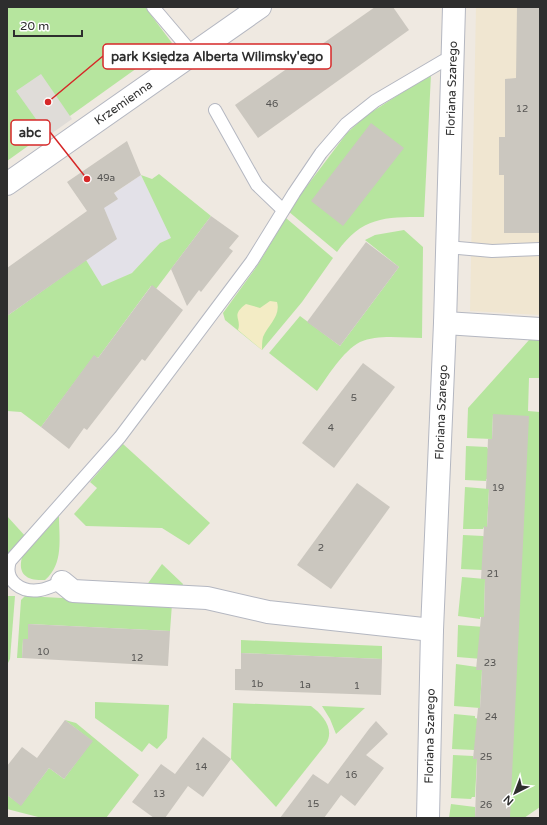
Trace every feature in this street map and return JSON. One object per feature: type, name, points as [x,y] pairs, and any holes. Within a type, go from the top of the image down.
[{"type":"street","name":"Krzemienna","points":[[7,184],[260,7]]},
{"type":"street","name":"Floriana Szarego","points":[[428,818],[432,630],[448,247],[454,7]]},
{"type":"street","points":[[445,323],[540,329]]},
{"type":"street","points":[[62,582],[72,591],[207,598],[268,612],[432,630]]},
{"type":"lane","points":[[154,7],[193,54]]},
{"type":"lane","points":[[62,582],[40,590],[25,589],[14,584],[7,569],[10,562],[120,437],[252,261],[283,210],[321,153],[346,124],[375,100],[443,61],[453,60]]},
{"type":"lane","points":[[215,110],[257,185],[283,210]]},
{"type":"lane","points":[[448,247],[492,252],[540,249]]},
{"type":"shaded area","points":[[476,7],[540,7],[540,315],[470,311]]},
{"type":"shaded area","points":[[41,74],[72,119],[48,136],[16,91]]},
{"type":"shaded area","points":[[141,175],[172,238],[160,243],[132,273],[102,287],[86,260],[103,201]]},
{"type":"green space","points":[[7,7],[145,7],[172,43],[7,161]]},
{"type":"green space","points":[[431,74],[424,217],[397,218],[375,221],[365,226],[346,240],[337,252],[288,211],[347,133],[367,115]]},
{"type":"green space","points":[[159,174],[211,216],[156,289],[151,286],[98,358],[94,356],[41,427],[21,412],[7,411],[7,316],[86,260],[102,286],[132,273],[160,243],[171,238],[141,175],[152,179]]},
{"type":"green space","points":[[286,218],[333,258],[302,302],[262,350],[225,320],[223,313],[257,266]]},
{"type":"green space","points":[[404,230],[423,247],[422,338],[383,337],[360,342],[347,352],[317,391],[269,353],[300,316],[340,346],[399,267],[365,240],[375,235]]},
{"type":"green space","points":[[529,340],[540,340],[540,378],[529,378],[528,411],[540,412],[540,807],[524,818],[510,818],[493,414],[492,439],[467,438],[468,408]]},
{"type":"green space","points":[[123,444],[210,523],[189,545],[162,528],[86,526],[74,514],[97,488],[90,482]]},
{"type":"green space","points":[[466,446],[487,447],[488,449],[491,449],[490,479],[486,479],[486,481],[465,480]]},
{"type":"green space","points":[[465,487],[489,489],[487,527],[484,527],[483,529],[463,529]]},
{"type":"green space","points":[[7,516],[26,537],[7,557]]},
{"type":"green space","points":[[59,516],[60,542],[58,559],[55,566],[51,574],[45,580],[34,580],[29,578],[21,569],[22,557]]},
{"type":"green space","points":[[463,535],[483,536],[487,538],[482,570],[461,569]]},
{"type":"green space","points":[[162,564],[183,584],[182,587],[146,586]]},
{"type":"green space","points":[[462,577],[485,579],[484,617],[480,617],[480,619],[458,616]]},
{"type":"green space","points":[[7,596],[15,596],[10,659],[7,665]]},
{"type":"green space","points":[[25,596],[172,604],[170,631],[29,624],[28,639],[23,639],[22,658],[17,658],[21,600]]},
{"type":"green space","points":[[458,625],[484,627],[482,659],[457,657]]},
{"type":"green space","points":[[241,640],[382,646],[382,659],[241,653]]},
{"type":"green space","points":[[456,664],[477,667],[482,670],[480,708],[454,706]]},
{"type":"green space","points":[[95,702],[169,705],[167,738],[157,749],[149,743],[142,752],[95,718]]},
{"type":"green space","points":[[233,703],[311,706],[320,714],[326,723],[329,733],[326,744],[276,807],[231,759]]},
{"type":"green space","points":[[322,706],[365,708],[336,734],[330,719]]},
{"type":"green space","points":[[454,714],[475,716],[475,718],[479,719],[478,748],[474,748],[474,750],[452,749]]},
{"type":"green space","points":[[65,720],[76,723],[139,775],[106,818],[42,818],[7,809],[7,795],[21,805],[49,768],[64,779],[92,741]]},
{"type":"green space","points":[[453,755],[473,756],[473,758],[477,759],[475,797],[472,797],[471,799],[451,798]]},
{"type":"green space","points":[[451,804],[475,807],[475,818],[449,818]]},
{"type":"sand","points":[[270,301],[277,302],[278,307],[276,316],[263,337],[262,350],[238,330],[239,326],[237,314],[246,304],[260,308]]},
{"type":"building","points":[[375,7],[393,7],[409,30],[258,138],[235,105]]},
{"type":"building","points":[[517,7],[540,7],[540,233],[504,233],[504,175],[499,175],[499,137],[505,137],[505,79],[516,78]]},
{"type":"building","points":[[371,123],[404,148],[343,226],[311,201]]},
{"type":"building","points":[[127,141],[141,175],[114,193],[118,199],[104,208],[117,239],[7,316],[7,268],[87,211],[67,182]]},
{"type":"building","points":[[211,216],[239,236],[229,248],[233,251],[201,292],[199,290],[187,306],[171,269]]},
{"type":"building","points":[[366,242],[399,267],[340,346],[307,322]]},
{"type":"building","points":[[152,285],[183,310],[145,361],[142,359],[87,430],[84,428],[69,449],[41,427],[94,355],[98,358]]},
{"type":"building","points":[[363,363],[395,387],[334,468],[302,443]]},
{"type":"building","points":[[493,414],[529,416],[510,818],[475,818],[477,759],[473,759],[478,708],[480,708],[482,670],[476,670],[481,617],[484,617],[485,579],[481,579],[484,526],[487,527],[489,489],[486,489],[488,439],[492,439]]},
{"type":"building","points":[[357,483],[390,507],[331,589],[297,565]]},
{"type":"building","points":[[28,624],[170,631],[168,666],[22,658],[23,639],[28,639]]},
{"type":"building","points":[[241,653],[382,659],[381,695],[235,690],[235,669],[241,669]]},
{"type":"building","points":[[65,720],[93,741],[64,779],[49,768],[21,806],[7,795],[7,766],[22,747],[37,758]]},
{"type":"building","points":[[376,721],[388,734],[366,755],[384,768],[355,806],[341,795],[324,818],[280,818],[313,774],[328,784]]},
{"type":"building","points":[[203,737],[231,759],[203,797],[188,786],[165,818],[154,818],[132,802],[161,764],[175,774]]},
{"type":"place","name":"park Księdza Alberta Wilimsky'ego","points":[[48,102]]},
{"type":"place","name":"abc","points":[[87,179]]}]
